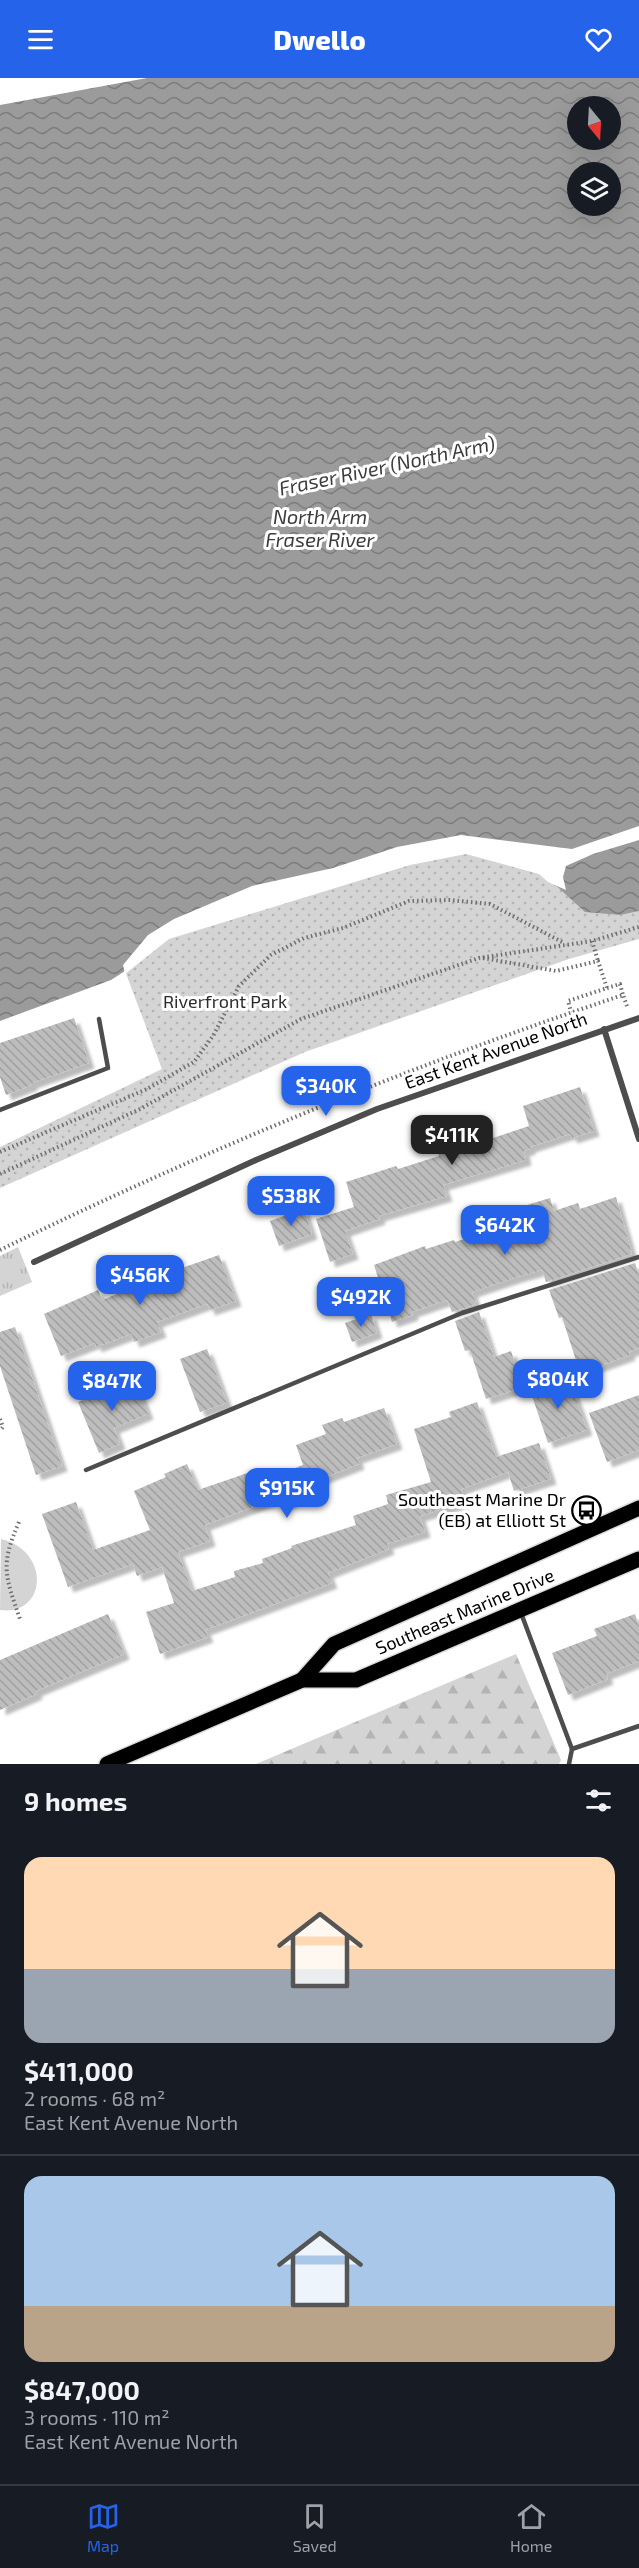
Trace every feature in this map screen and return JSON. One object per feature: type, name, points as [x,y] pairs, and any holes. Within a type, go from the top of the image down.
[{"type":"main road","name":"Southeast Marine Drive","points":[[302,1680],[334,1644],[639,1508]]},
{"type":"main road","name":"Southeast Marine Drive","points":[[107,1764],[302,1680],[356,1680],[639,1560]]},
{"type":"street","name":"East Kent Avenue North","points":[[34,1262],[330,1128],[377,1109],[639,1017]]},
{"type":"street","points":[[604,1029],[639,1139]]},
{"type":"lane","points":[[0,1110],[108,1068],[99,1019]]},
{"type":"lane","points":[[86,1470],[462,1313],[639,1257]]},
{"type":"lane","points":[[520,1611],[572,1749],[569,1764]]},
{"type":"lane","points":[[572,1749],[639,1726]]},
{"type":"path","points":[[0,1152],[147,1089],[194,1062],[213,1036],[239,986],[271,955],[304,939],[343,928],[409,901],[450,900],[490,904],[564,944]]},
{"type":"path","points":[[0,1174],[141,1109],[301,1018],[479,958],[592,941],[639,927]]},
{"type":"path","points":[[592,941],[607,988]]},
{"type":"path","points":[[479,958],[556,971],[598,961]]},
{"type":"path","points":[[571,1012],[568,1001],[620,984],[627,1006]]},
{"type":"path","points":[[0,1250],[220,1148],[335,1099],[623,995]]},
{"type":"path","points":[[0,1419],[3,1427],[0,1431]]},
{"type":"path","points":[[19,1522],[10,1541],[5,1575],[20,1619]]},
{"type":"green space","name":"Riverfront Park","points":[[467,851],[540,871],[621,915],[639,911],[639,939],[569,959],[305,1052],[0,1188],[0,1147],[162,1069],[125,971],[168,936],[409,863]]},
{"type":"green space","points":[[18,1247],[32,1282],[0,1296],[0,1256]]},
{"type":"green space","points":[[1,1539],[17,1546],[29,1556],[35,1568],[37,1581],[34,1593],[27,1603],[16,1609],[0,1610]]},
{"type":"green space","points":[[516,1654],[561,1760],[559,1764],[256,1764]]},
{"type":"water","name":"North Arm Fraser River","points":[[147,78],[639,78],[639,911],[621,915],[585,912],[540,871],[466,851],[409,863],[168,936],[111,980],[0,1021],[0,105]]},
{"type":"pier","points":[[639,826],[639,840],[593,854],[566,866],[563,877],[566,890],[548,882],[539,874],[466,854],[410,865],[169,939],[125,974],[123,965],[148,935],[174,919],[252,886],[333,868],[397,847],[461,835],[572,849]]},
{"type":"building","points":[[74,1018],[89,1063],[32,1083],[32,1085],[6,1095],[0,1077],[0,1043]]},
{"type":"building","points":[[580,1087],[594,1131],[572,1138],[570,1134],[530,1147],[524,1151],[526,1160],[443,1185],[447,1196],[379,1216],[380,1219],[345,1231],[353,1254],[330,1262],[316,1219],[354,1207],[346,1182],[396,1166],[398,1169],[439,1156],[434,1142],[463,1133],[460,1127],[484,1119],[490,1139],[529,1126],[523,1106]]},
{"type":"building","points":[[616,1197],[632,1254],[546,1282],[542,1270],[517,1277],[472,1292],[476,1304],[452,1312],[447,1300],[412,1312],[413,1315],[392,1322],[374,1265],[425,1246],[426,1249],[454,1240],[455,1242],[501,1227],[499,1222],[529,1212],[527,1205],[550,1198],[554,1211],[578,1203],[580,1209]]},
{"type":"building","points":[[304,1209],[312,1234],[279,1246],[270,1221]]},
{"type":"building","points":[[219,1255],[236,1301],[210,1310],[207,1304],[157,1322],[161,1332],[134,1342],[131,1334],[96,1347],[95,1343],[61,1356],[44,1314],[98,1290],[102,1300],[150,1281],[146,1272],[176,1261],[179,1269]]},
{"type":"building","points":[[635,1263],[639,1275],[639,1348],[629,1352],[630,1355],[580,1373],[562,1317],[559,1318],[549,1290]]},
{"type":"building","points":[[479,1312],[494,1357],[511,1351],[523,1387],[486,1399],[470,1350],[465,1351],[455,1321]]},
{"type":"building","points":[[371,1314],[377,1333],[352,1342],[345,1323]]},
{"type":"building","points":[[15,1327],[62,1466],[36,1475],[0,1366],[0,1332]]},
{"type":"building","points":[[207,1349],[227,1403],[200,1412],[180,1359]]},
{"type":"building","points":[[568,1376],[587,1430],[548,1443],[530,1390]]},
{"type":"building","points":[[134,1378],[148,1414],[114,1428],[120,1444],[99,1453],[78,1402]]},
{"type":"building","points":[[639,1395],[639,1450],[607,1462],[589,1413]]},
{"type":"building","points":[[477,1402],[496,1457],[539,1443],[551,1479],[514,1491],[508,1472],[461,1489],[465,1502],[420,1516],[425,1532],[387,1544],[389,1549],[328,1573],[332,1583],[205,1630],[208,1637],[160,1654],[146,1612],[174,1603],[162,1567],[137,1576],[133,1564],[68,1587],[42,1514],[76,1502],[93,1550],[150,1530],[134,1491],[166,1477],[164,1474],[187,1464],[198,1490],[259,1469],[263,1480],[303,1465],[296,1445],[326,1434],[322,1425],[342,1418],[344,1422],[384,1408],[397,1444],[357,1458],[359,1464],[303,1486],[306,1496],[283,1505],[280,1497],[205,1525],[210,1541],[178,1552],[192,1591],[235,1577],[234,1571],[263,1563],[262,1559],[292,1548],[291,1546],[356,1525],[353,1516],[388,1504],[386,1495],[431,1482],[414,1429],[451,1417],[449,1412]]},
{"type":"building","points":[[108,1614],[124,1654],[36,1691],[37,1694],[0,1710],[0,1660]]},
{"type":"building","points":[[635,1614],[639,1626],[639,1661],[606,1674],[608,1679],[568,1695],[552,1653],[597,1636],[594,1629]]},
{"type":"place","name":"Southeast Marine Dr (EB) at Elliott St","points":[[587,1510]]},
{"type":"water label","name":"Fraser River (North Arm)","points":[[387,466]]}]
